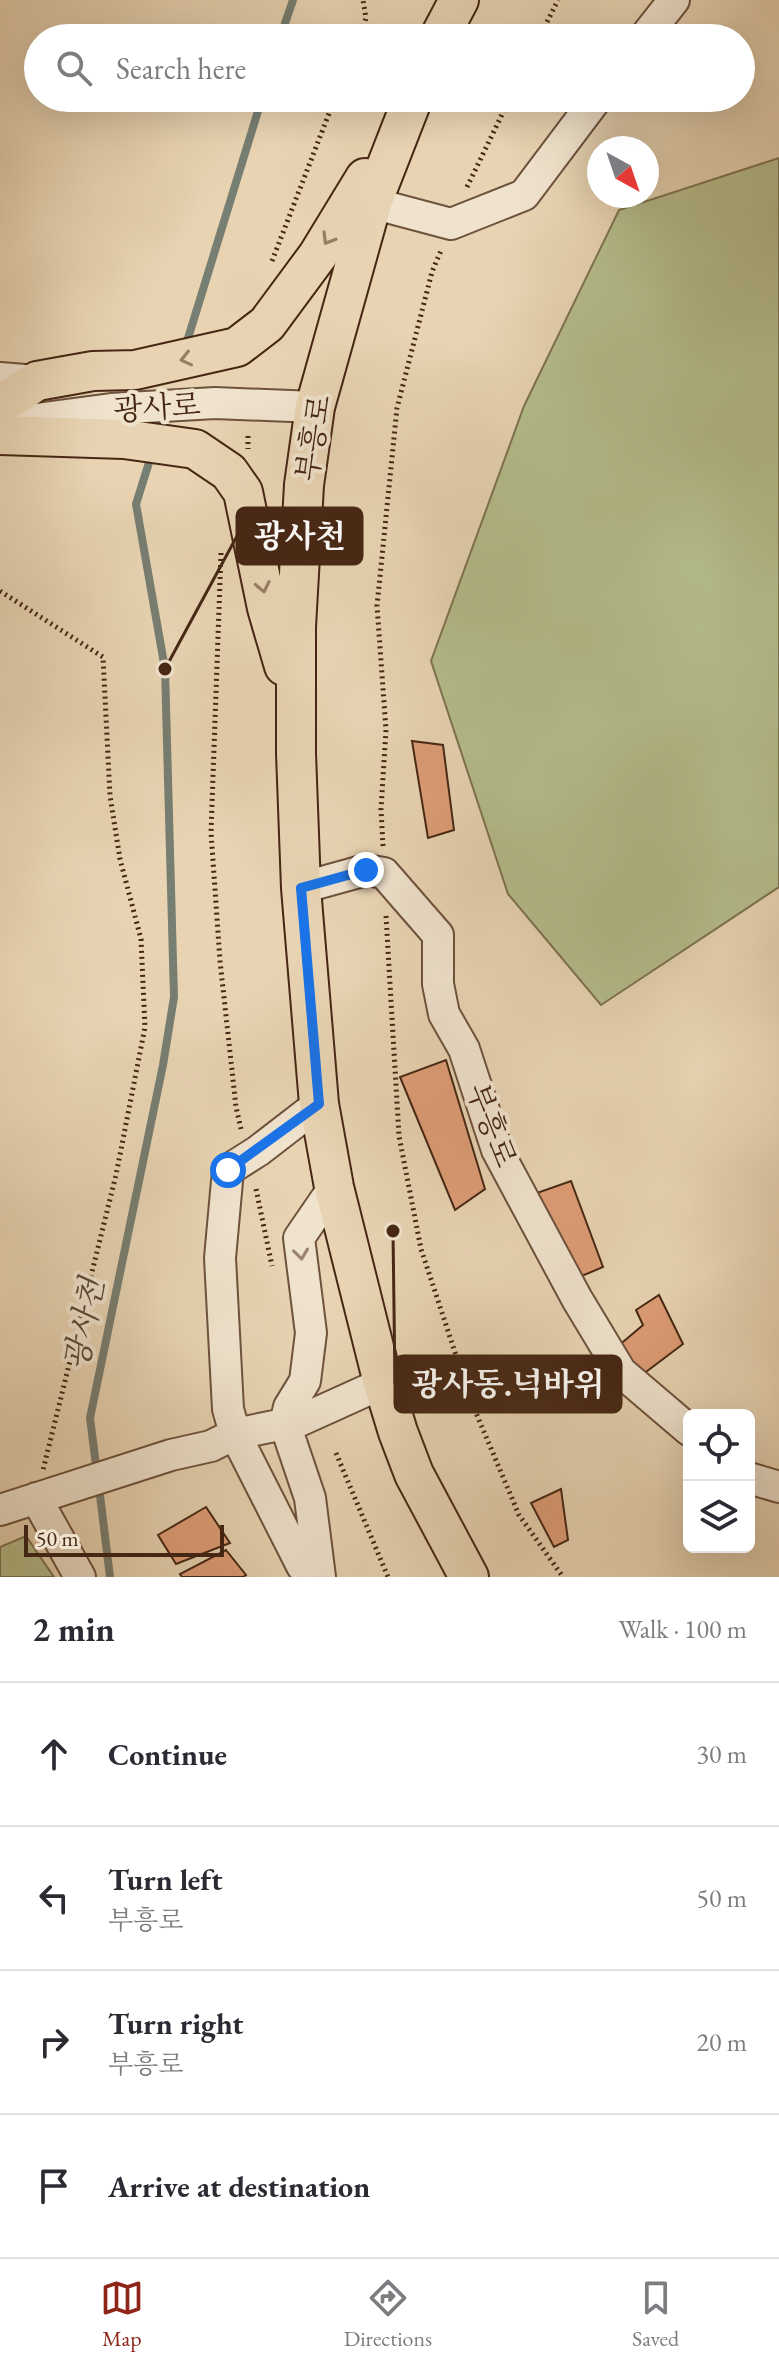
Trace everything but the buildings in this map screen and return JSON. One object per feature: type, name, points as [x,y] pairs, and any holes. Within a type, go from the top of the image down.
[{"type":"main road","points":[[446,24],[459,0]]},
{"type":"main road","points":[[0,405],[37,381],[93,371],[135,370],[237,347],[265,326],[318,255],[404,112]]},
{"type":"main road","name":"부흥로","points":[[407,112],[372,203],[315,407],[303,501],[296,627],[301,888],[319,1104],[334,1187],[383,1383],[414,1474],[469,1577]]},
{"type":"main road","points":[[0,435],[118,424],[195,449],[229,472],[243,492],[267,608],[296,707]]},
{"type":"street","points":[[655,24],[674,0]]},
{"type":"street","points":[[372,203],[451,224],[524,195],[586,112]]},
{"type":"street","points":[[0,378],[37,381]]},
{"type":"street","name":"광사로","points":[[0,424],[118,424],[215,403],[315,407]]},
{"type":"street","points":[[301,888],[366,870],[384,873]]},
{"type":"street","name":"부흥로","points":[[384,873],[438,935],[438,984],[444,1014],[464,1049],[497,1150],[577,1299],[621,1372],[683,1425]]},
{"type":"street","points":[[311,1577],[302,1566],[235,1434],[228,1409],[220,1258],[228,1170],[319,1104]]},
{"type":"street","points":[[320,1577],[310,1498],[285,1424],[289,1407],[305,1381],[311,1333],[299,1238],[334,1187]]},
{"type":"street","points":[[0,1510],[171,1455],[211,1446],[235,1434],[299,1421],[383,1383]]},
{"type":"street","points":[[755,1480],[779,1487]]},
{"type":"street","points":[[49,1494],[80,1577]]},
{"type":"path","points":[[363,0],[364,24]]},
{"type":"path","points":[[546,24],[558,0]]},
{"type":"path","points":[[271,265],[329,112]]},
{"type":"path","points":[[503,112],[432,272],[397,408],[377,606],[386,730],[381,809],[399,1136],[421,1249],[469,1402],[519,1515],[563,1577]]},
{"type":"path","points":[[222,546],[211,832],[220,961],[236,1107],[274,1275]]},
{"type":"path","points":[[0,591],[103,657],[110,796],[120,859],[141,939],[145,1027],[116,1175],[75,1333],[49,1494]]},
{"type":"path","points":[[336,1453],[388,1577]]},
{"type":"green space","points":[[779,158],[779,887],[601,1005],[508,894],[431,661],[524,406],[619,210],[659,208],[659,197]]},
{"type":"green space","points":[[26,1536],[54,1577],[0,1577],[0,1547]]},
{"type":"waterway","name":"광사천","points":[[285,24],[293,0]]},
{"type":"waterway","name":"광사천","points":[[185,348],[258,112]]},
{"type":"waterway","name":"광사천","points":[[97,1473],[90,1418],[163,1065],[174,997],[165,669],[136,504],[152,453]]},
{"type":"waterway","name":"광사천","points":[[99,1487],[110,1577]]},
{"type":"place","name":"광사천","points":[[165,669]]},
{"type":"place","name":"광사동.넉바위","points":[[393,1231]]},
{"type":"route","points":[[228,1170],[319,1104],[301,888],[366,870]]}]
